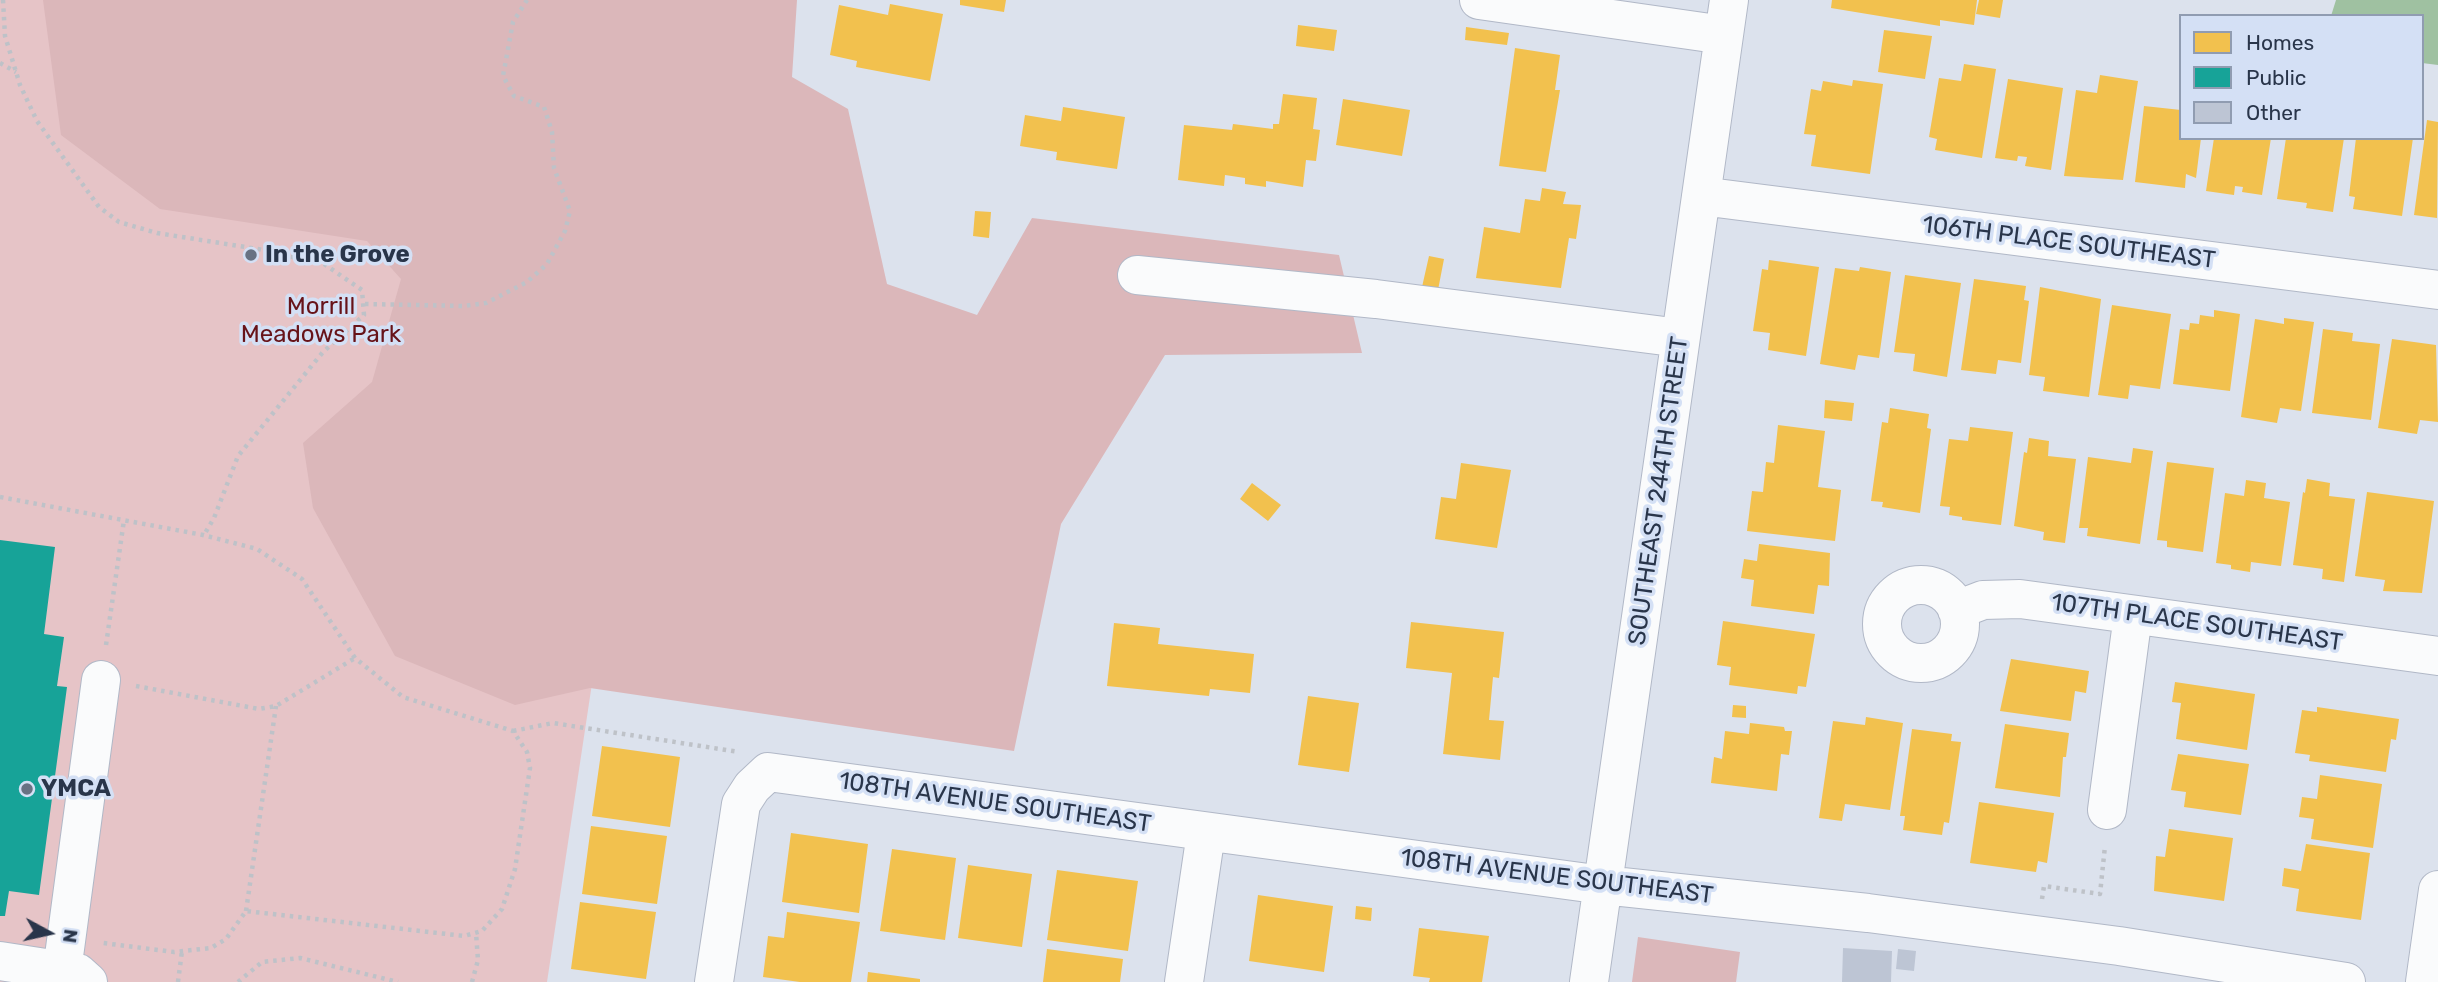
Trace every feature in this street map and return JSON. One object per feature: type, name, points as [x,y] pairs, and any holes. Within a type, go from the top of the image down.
[{"type":"street","points":[[1479,0],[1726,17]]},
{"type":"street","name":"SOUTHEAST 244TH STREET","points":[[1589,982],[1726,17]]},
{"type":"street","name":"106TH PLACE SOUTHEAST","points":[[1700,196],[2438,290]]},
{"type":"street","points":[[1137,275],[1376,299],[1681,338]]},
{"type":"street","name":"107TH PLACE SOUTHEAST","points":[[1957,610],[1983,600],[2020,599],[2438,656]]},
{"type":"street","points":[[2107,810],[2133,615]]},
{"type":"street","points":[[0,961],[72,964],[101,680]]},
{"type":"street","points":[[714,982],[741,804],[752,787],[768,772]]},
{"type":"street","name":"108TH AVENUE SOUTHEAST","points":[[768,772],[1603,885],[1868,913],[2119,946],[2346,982]]},
{"type":"street","points":[[1184,982],[1206,832]]},
{"type":"street","points":[[2425,982],[2438,890]]},
{"type":"path","points":[[365,304],[464,306],[486,303],[527,282],[547,264],[565,230],[570,211],[554,168],[552,132],[544,107],[514,96],[503,76],[513,22],[527,0]]},
{"type":"path","points":[[3,1],[5,36],[16,72],[37,121],[99,207],[119,222],[157,233],[258,249],[324,264],[362,290],[364,315],[323,352],[238,456],[214,519],[203,535]]},
{"type":"path","points":[[0,9],[3,1]]},
{"type":"path","points":[[0,63],[16,72]]},
{"type":"path","points":[[0,497],[203,535],[257,549],[302,579],[355,659],[403,697],[513,731],[552,723],[736,749],[768,772]]},
{"type":"path","points":[[124,520],[101,680],[259,709],[276,706],[355,659]]},
{"type":"path","points":[[72,964],[211,948],[226,939],[246,911],[276,706]]},
{"type":"path","points":[[246,911],[464,936],[482,932],[502,909],[515,869],[530,768],[527,752],[513,731]]},
{"type":"path","points":[[472,982],[478,960],[476,933]]},
{"type":"path","points":[[178,982],[183,951]]},
{"type":"path","points":[[238,982],[262,962],[300,958],[398,982]]},
{"type":"green space","name":"Morrill Meadows Park","points":[[0,0],[695,0],[547,982],[0,982]]},
{"type":"shaded area","points":[[43,0],[797,0],[792,77],[848,109],[887,284],[977,315],[1032,218],[1339,255],[1362,353],[1165,355],[1061,524],[1014,751],[590,688],[515,705],[395,656],[313,508],[303,443],[372,382],[401,279],[367,241],[160,209],[61,135]]},
{"type":"shaded area","points":[[2336,0],[2438,0],[2438,65],[2424,63],[2424,14],[2332,14]]},
{"type":"shaded area","points":[[1638,937],[1740,952],[1736,982],[1632,982]]},
{"type":"building: Homes","points":[[960,0],[1006,0],[1004,12],[960,5]]},
{"type":"building: Homes","points":[[1832,0],[1977,0],[1974,25],[1940,20],[1940,26],[1831,8]]},
{"type":"building: Homes","points":[[1979,0],[2003,0],[2000,18],[1976,14]]},
{"type":"building: Homes","points":[[890,4],[943,14],[930,81],[856,67],[857,61],[830,55],[839,5],[888,15]]},
{"type":"building: Homes","points":[[1298,25],[1337,30],[1334,51],[1296,46]]},
{"type":"building: Homes","points":[[1466,27],[1509,33],[1507,45],[1465,40]]},
{"type":"building: Homes","points":[[1884,30],[1932,36],[1925,79],[1878,72]]},
{"type":"building: Homes","points":[[1515,48],[1560,55],[1555,90],[1560,90],[1546,172],[1499,166]]},
{"type":"building: Homes","points":[[1964,64],[1996,69],[1982,158],[1935,150],[1937,139],[1929,137],[1939,78],[1961,81]]},
{"type":"building: Homes","points":[[2100,75],[2138,81],[2123,180],[2064,176],[2076,90],[2097,93]]},
{"type":"building: Homes","points":[[2008,79],[2063,88],[2051,170],[2025,166],[2027,157],[2018,156],[2017,161],[1995,158]]},
{"type":"building: Homes","points":[[1853,80],[1883,84],[1870,174],[1811,166],[1816,135],[1804,134],[1811,89],[1821,91],[1823,81],[1852,86]]},
{"type":"building: Homes","points":[[1283,94],[1317,98],[1313,129],[1320,130],[1316,161],[1306,160],[1303,187],[1266,181],[1266,187],[1245,184],[1245,178],[1225,175],[1224,186],[1178,180],[1184,125],[1232,130],[1233,124],[1273,129],[1273,124],[1279,124]]},
{"type":"building: Homes","points":[[1343,99],[1410,110],[1402,156],[1336,145]]},
{"type":"building: Homes","points":[[2144,106],[2179,110],[2179,140],[2201,140],[2196,178],[2186,174],[2185,188],[2135,182]]},
{"type":"building: Homes","points":[[1063,107],[1125,117],[1117,169],[1056,160],[1057,152],[1020,146],[1025,115],[1061,121]]},
{"type":"building: Homes","points":[[2427,120],[2438,122],[2437,218],[2414,215]]},
{"type":"building: Homes","points":[[2214,140],[2271,140],[2262,195],[2242,192],[2243,187],[2235,186],[2234,195],[2206,191]]},
{"type":"building: Homes","points":[[2286,140],[2344,140],[2333,212],[2306,208],[2307,203],[2277,199]]},
{"type":"building: Homes","points":[[2356,140],[2413,140],[2402,216],[2353,209],[2355,197],[2349,196]]},
{"type":"building: Homes","points":[[1542,188],[1566,192],[1563,204],[1581,205],[1576,239],[1569,238],[1561,288],[1476,278],[1484,227],[1520,233],[1525,199],[1540,201]]},
{"type":"building: Homes","points":[[975,211],[991,212],[989,238],[973,236]]},
{"type":"building: Homes","points":[[1429,256],[1444,259],[1438,290],[1422,287]]},
{"type":"building: Homes","points":[[1769,260],[1819,267],[1806,356],[1768,350],[1770,333],[1753,331],[1762,269],[1768,270]]},
{"type":"building: Homes","points":[[1860,267],[1891,272],[1879,358],[1858,355],[1855,370],[1820,364],[1835,268],[1859,271]]},
{"type":"building: Homes","points":[[1905,275],[1961,283],[1947,377],[1913,371],[1915,354],[1894,352]]},
{"type":"building: Homes","points":[[1974,279],[2026,286],[2024,300],[2029,301],[2021,363],[1998,360],[1996,374],[1961,370]]},
{"type":"building: Homes","points":[[2040,287],[2101,299],[2089,397],[2043,391],[2045,377],[2029,375]]},
{"type":"building: Homes","points":[[2112,305],[2171,314],[2160,389],[2130,385],[2128,399],[2098,395]]},
{"type":"building: Homes","points":[[2214,310],[2240,314],[2230,391],[2173,384],[2180,329],[2189,330],[2190,323],[2199,324],[2200,315],[2214,317]]},
{"type":"building: Homes","points":[[2284,318],[2314,322],[2301,411],[2280,408],[2277,423],[2241,417],[2255,319],[2284,324]]},
{"type":"building: Homes","points":[[2323,329],[2353,333],[2352,341],[2380,344],[2371,420],[2312,413]]},
{"type":"building: Homes","points":[[2392,339],[2436,345],[2438,422],[2420,420],[2417,434],[2378,428]]},
{"type":"building: Homes","points":[[1825,400],[1854,403],[1852,421],[1824,418]]},
{"type":"building: Homes","points":[[1890,408],[1929,414],[1927,428],[1931,429],[1920,513],[1882,507],[1883,502],[1871,501],[1882,422],[1888,423]]},
{"type":"building: Homes","points":[[1778,425],[1825,431],[1818,487],[1841,490],[1835,541],[1747,531],[1752,491],[1763,492],[1766,462],[1774,463]]},
{"type":"building: Homes","points":[[1970,427],[2013,432],[2001,525],[1962,520],[1962,517],[1949,515],[1950,507],[1940,506],[1949,439],[1968,441]]},
{"type":"building: Homes","points":[[2029,438],[2049,441],[2048,456],[2076,459],[2065,543],[2043,540],[2044,532],[2014,526],[2024,452],[2027,453]]},
{"type":"building: Homes","points":[[2133,448],[2153,451],[2140,544],[2087,536],[2088,528],[2079,528],[2088,457],[2131,463]]},
{"type":"building: Homes","points":[[2167,462],[2214,468],[2203,552],[2167,547],[2167,541],[2157,540]]},
{"type":"building: Homes","points":[[1461,463],[1511,470],[1497,548],[1435,539],[1441,497],[1456,499]]},
{"type":"building: Homes","points":[[2307,479],[2330,483],[2329,496],[2355,499],[2344,582],[2322,579],[2323,569],[2293,565]]},
{"type":"building: Homes","points":[[2246,480],[2266,483],[2264,498],[2290,502],[2281,566],[2251,562],[2250,572],[2216,563],[2225,493],[2244,496]]},
{"type":"building: Homes","points":[[1252,483],[1281,505],[1268,521],[1240,499]]},
{"type":"building: Homes","points":[[2367,492],[2434,501],[2422,593],[2383,591],[2385,580],[2355,576]]},
{"type":"building: Homes","points":[[1759,544],[1830,553],[1829,586],[1818,585],[1814,614],[1751,606],[1754,580],[1741,578],[1744,559],[1757,561]]},
{"type":"building: Homes","points":[[1723,621],[1815,634],[1806,687],[1798,686],[1797,694],[1729,685],[1731,667],[1717,665]]},
{"type":"building: Homes","points":[[1411,622],[1504,632],[1499,678],[1493,677],[1489,720],[1504,721],[1500,760],[1443,754],[1452,673],[1406,668]]},
{"type":"building: Homes","points":[[1114,623],[1160,628],[1158,644],[1254,654],[1250,693],[1210,689],[1209,696],[1107,686]]},
{"type":"building: Homes","points":[[2011,659],[2089,671],[2086,693],[2075,691],[2071,721],[2000,711]]},
{"type":"building: Homes","points":[[2175,682],[2255,694],[2247,750],[2176,739],[2181,703],[2172,702]]},
{"type":"building: Homes","points":[[1308,696],[1359,703],[1349,772],[1298,765]]},
{"type":"building: Homes","points":[[1733,705],[1746,706],[1746,718],[1732,717]]},
{"type":"building: Homes","points":[[2317,707],[2399,719],[2396,740],[2391,739],[2386,772],[2309,761],[2310,755],[2295,753],[2302,710],[2317,712]]},
{"type":"building: Homes","points":[[1866,717],[1903,723],[1890,810],[1845,804],[1842,821],[1819,818],[1833,721],[1865,725]]},
{"type":"building: Homes","points":[[1750,723],[1784,727],[1785,731],[1792,731],[1789,755],[1781,754],[1777,791],[1711,783],[1714,757],[1722,759],[1725,731],[1749,734]]},
{"type":"building: Homes","points":[[2005,724],[2069,733],[2066,757],[2063,757],[2060,797],[1995,788]]},
{"type":"building: Homes","points":[[1912,729],[1952,734],[1951,741],[1961,742],[1949,823],[1944,822],[1942,835],[1903,830],[1905,816],[1900,816]]},
{"type":"building: Homes","points":[[602,746],[680,757],[670,827],[592,816]]},
{"type":"building: Homes","points":[[2178,754],[2249,764],[2241,815],[2184,807],[2186,792],[2171,790]]},
{"type":"building: Homes","points":[[2320,775],[2382,784],[2373,848],[2311,839],[2314,819],[2299,817],[2302,797],[2317,799]]},
{"type":"building: Homes","points":[[1979,802],[2054,813],[2047,863],[2038,861],[2036,872],[1970,863]]},
{"type":"building: Homes","points":[[591,826],[667,836],[657,904],[582,894]]},
{"type":"building: Homes","points":[[2169,829],[2233,838],[2224,901],[2154,891],[2156,856],[2165,857]]},
{"type":"building: Homes","points":[[791,833],[868,844],[859,913],[782,902]]},
{"type":"building: Homes","points":[[2306,844],[2370,853],[2361,920],[2296,911],[2299,889],[2282,886],[2284,868],[2301,871]]},
{"type":"building: Homes","points":[[892,849],[956,858],[945,940],[880,931]]},
{"type":"building: Homes","points":[[968,865],[1032,874],[1022,947],[958,938]]},
{"type":"building: Homes","points":[[1057,870],[1138,881],[1128,951],[1047,940]]},
{"type":"building: Homes","points":[[1258,895],[1333,906],[1324,972],[1249,961]]},
{"type":"building: Homes","points":[[580,902],[656,912],[646,979],[571,969]]},
{"type":"building: Homes","points":[[1356,906],[1372,908],[1371,921],[1355,919]]},
{"type":"building: Homes","points":[[787,912],[860,922],[851,982],[800,982],[763,977],[768,936],[784,938]]},
{"type":"building: Homes","points":[[1419,928],[1489,936],[1482,982],[1429,982],[1430,978],[1413,976]]},
{"type":"building: Homes","points":[[1047,949],[1123,959],[1120,982],[1043,982]]},
{"type":"building: Homes","points":[[868,972],[920,979],[920,982],[867,982]]},
{"type":"building: Public","name":"YMCA","points":[[0,540],[55,547],[44,634],[64,637],[57,686],[67,687],[39,895],[9,891],[5,916],[0,916]]},
{"type":"building: Other","points":[[1843,948],[1892,951],[1891,982],[1842,982]]},
{"type":"building: Other","points":[[1898,949],[1916,951],[1914,971],[1896,969]]},
{"type":"place","name":"In the Grove","points":[[251,255]]},
{"type":"place","name":"YMCA","points":[[27,789]]}]
